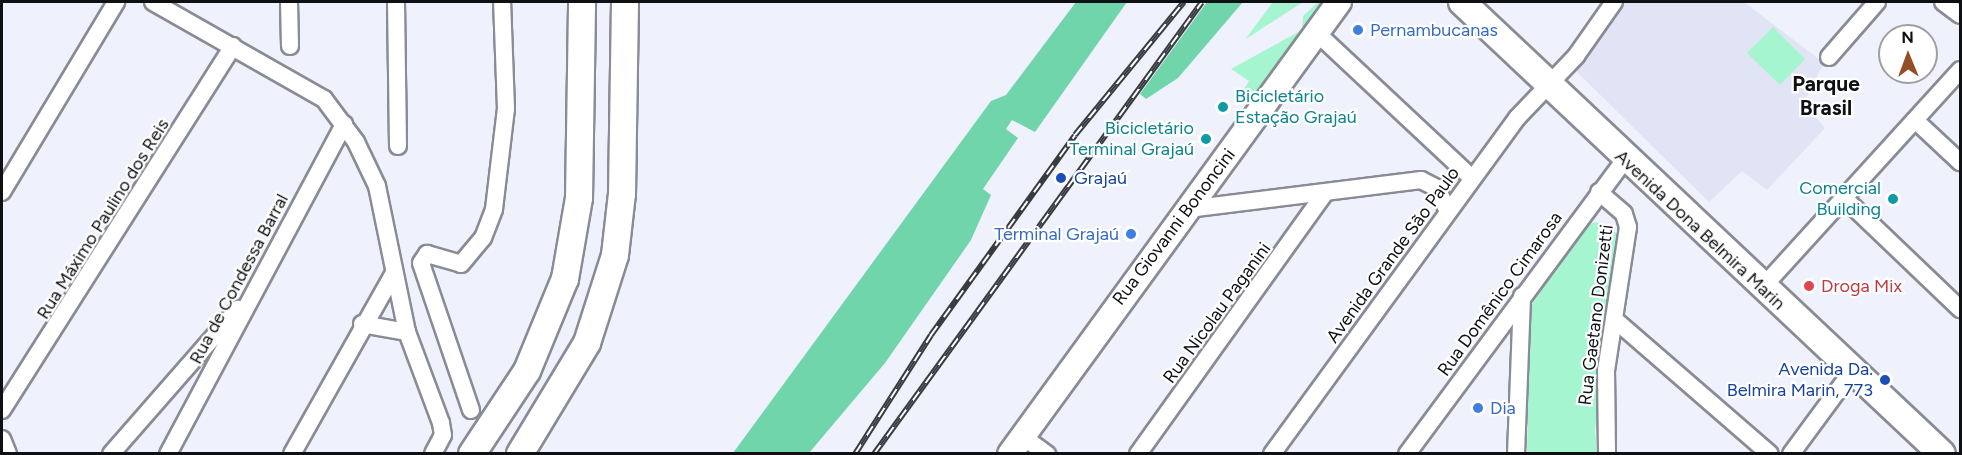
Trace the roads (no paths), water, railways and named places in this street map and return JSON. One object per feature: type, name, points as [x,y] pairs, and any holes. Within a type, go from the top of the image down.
[{"type":"main road","points":[[472,453],[528,371],[565,279],[579,198],[582,2]]},
{"type":"main road","points":[[520,453],[587,343],[615,255],[622,194],[625,2]]},
{"type":"main road","name":"Avenida Dona Belmira Marin","points":[[1462,2],[1761,289],[1942,453]]},
{"type":"street","points":[[2,192],[116,2]]},
{"type":"street","points":[[153,2],[324,99],[344,124],[372,173],[407,332],[441,423],[436,450]]},
{"type":"street","points":[[289,2],[290,46]]},
{"type":"street","points":[[396,2],[398,146]]},
{"type":"street","points":[[471,410],[422,263],[427,254],[461,264],[483,238],[494,209],[506,109],[502,2]]},
{"type":"street","name":"Rua Giovanni Bononcini","points":[[1016,445],[1339,2]]},
{"type":"street","name":"Avenida Grande São Paulo","points":[[1272,453],[1472,178],[1614,2]]},
{"type":"street","points":[[1829,57],[1877,2]]},
{"type":"street","points":[[1943,2],[1960,15]]},
{"type":"street","points":[[1317,33],[1472,178]]},
{"type":"street","name":"Rua Máximo Paulino dos Reis","points":[[2,410],[233,46]]},
{"type":"street","points":[[1761,289],[1960,70]]},
{"type":"street","points":[[1915,120],[1960,162]]},
{"type":"street","name":"Rua de Condessa Barral","points":[[168,453],[344,124]]},
{"type":"street","name":"Rua Domênico Cimarosa","points":[[1407,453],[1625,159]]},
{"type":"street","points":[[1188,209],[1421,180],[1437,188],[1448,212]]},
{"type":"street","name":"Rua Gaetano Donizetti","points":[[1599,192],[1628,224],[1603,406],[1607,453]]},
{"type":"street","name":"Rua Nicolau Paganini","points":[[1138,453],[1325,193]]},
{"type":"street","points":[[1845,198],[1960,309]]},
{"type":"street","points":[[292,453],[362,324],[394,273]]},
{"type":"street","points":[[111,453],[177,374],[252,293]]},
{"type":"street","points":[[1516,453],[1522,296]]},
{"type":"street","points":[[1614,319],[1770,453]]},
{"type":"street","points":[[362,324],[407,332]]},
{"type":"street","points":[[1791,453],[1853,370]]},
{"type":"street","points":[[177,374],[201,390]]},
{"type":"street","points":[[2,439],[8,453]]},
{"type":"street","points":[[1016,445],[1047,453]]},
{"type":"railway","points":[[855,454],[931,335],[1075,135],[1184,2]]},
{"type":"railway","points":[[874,454],[1202,2]]},
{"type":"place","name":"Pernambucanas","points":[[1358,30]]},
{"type":"place","name":"Bicicletário Estação Grajaú","points":[[1223,107]]},
{"type":"place","name":"Bicicletário Terminal Grajaú","points":[[1206,139]]},
{"type":"place","name":"Grajaú","points":[[1061,178]]},
{"type":"place","name":"Comercial Building","points":[[1893,199]]},
{"type":"place","name":"Terminal Grajaú","points":[[1131,234]]},
{"type":"place","name":"Droga Mix","points":[[1809,286]]},
{"type":"place","name":"Avenida Da. Belmira Marin, 773","points":[[1885,380]]},
{"type":"place","name":"Dia","points":[[1478,408]]},
{"type":"district","name":"Parque Brasil","points":[[1826,96]]}]
